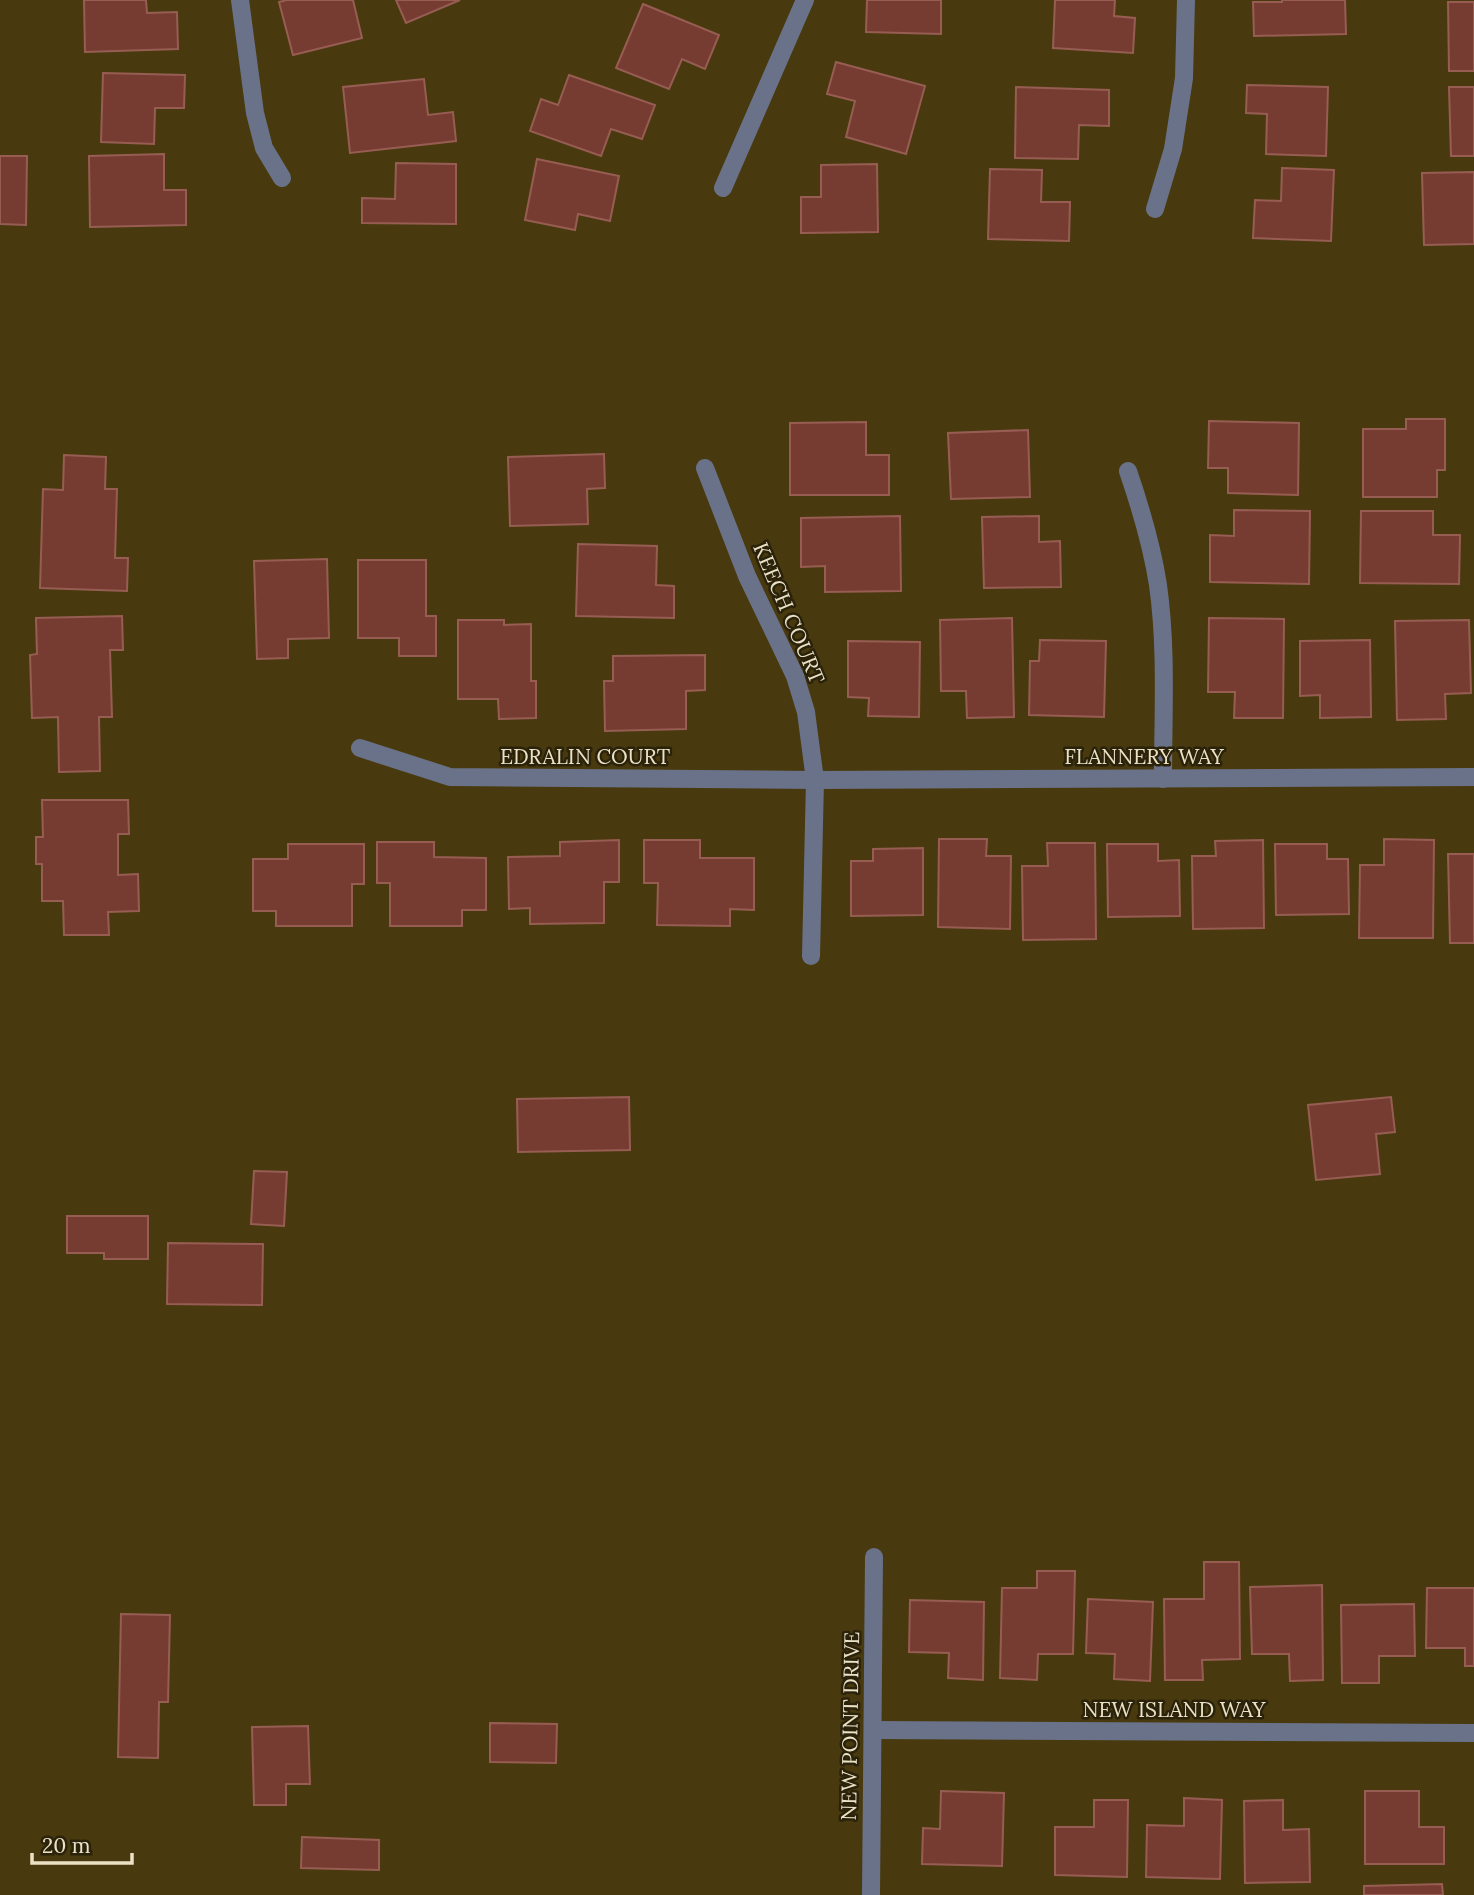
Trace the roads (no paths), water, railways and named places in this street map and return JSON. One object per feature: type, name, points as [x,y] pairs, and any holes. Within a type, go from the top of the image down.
[{"type":"street","points":[[240,0],[255,113],[264,148],[282,178]]},
{"type":"street","points":[[723,188],[804,0]]},
{"type":"street","points":[[1155,209],[1173,149],[1184,78],[1186,0]]},
{"type":"street","name":"KEECH COURT","points":[[705,468],[747,576],[795,676],[806,712],[815,780],[811,957]]},
{"type":"street","points":[[1128,471],[1142,511],[1158,586],[1162,625],[1163,779]]},
{"type":"street","name":"EDRALIN COURT","points":[[360,748],[450,777],[815,780]]},
{"type":"street","name":"FLANNERY WAY","points":[[815,780],[1474,777]]},
{"type":"street","name":"NEW POINT DRIVE","points":[[871,1895],[874,1557]]},
{"type":"street","name":"NEW ISLAND WAY","points":[[874,1730],[1474,1733]]}]
